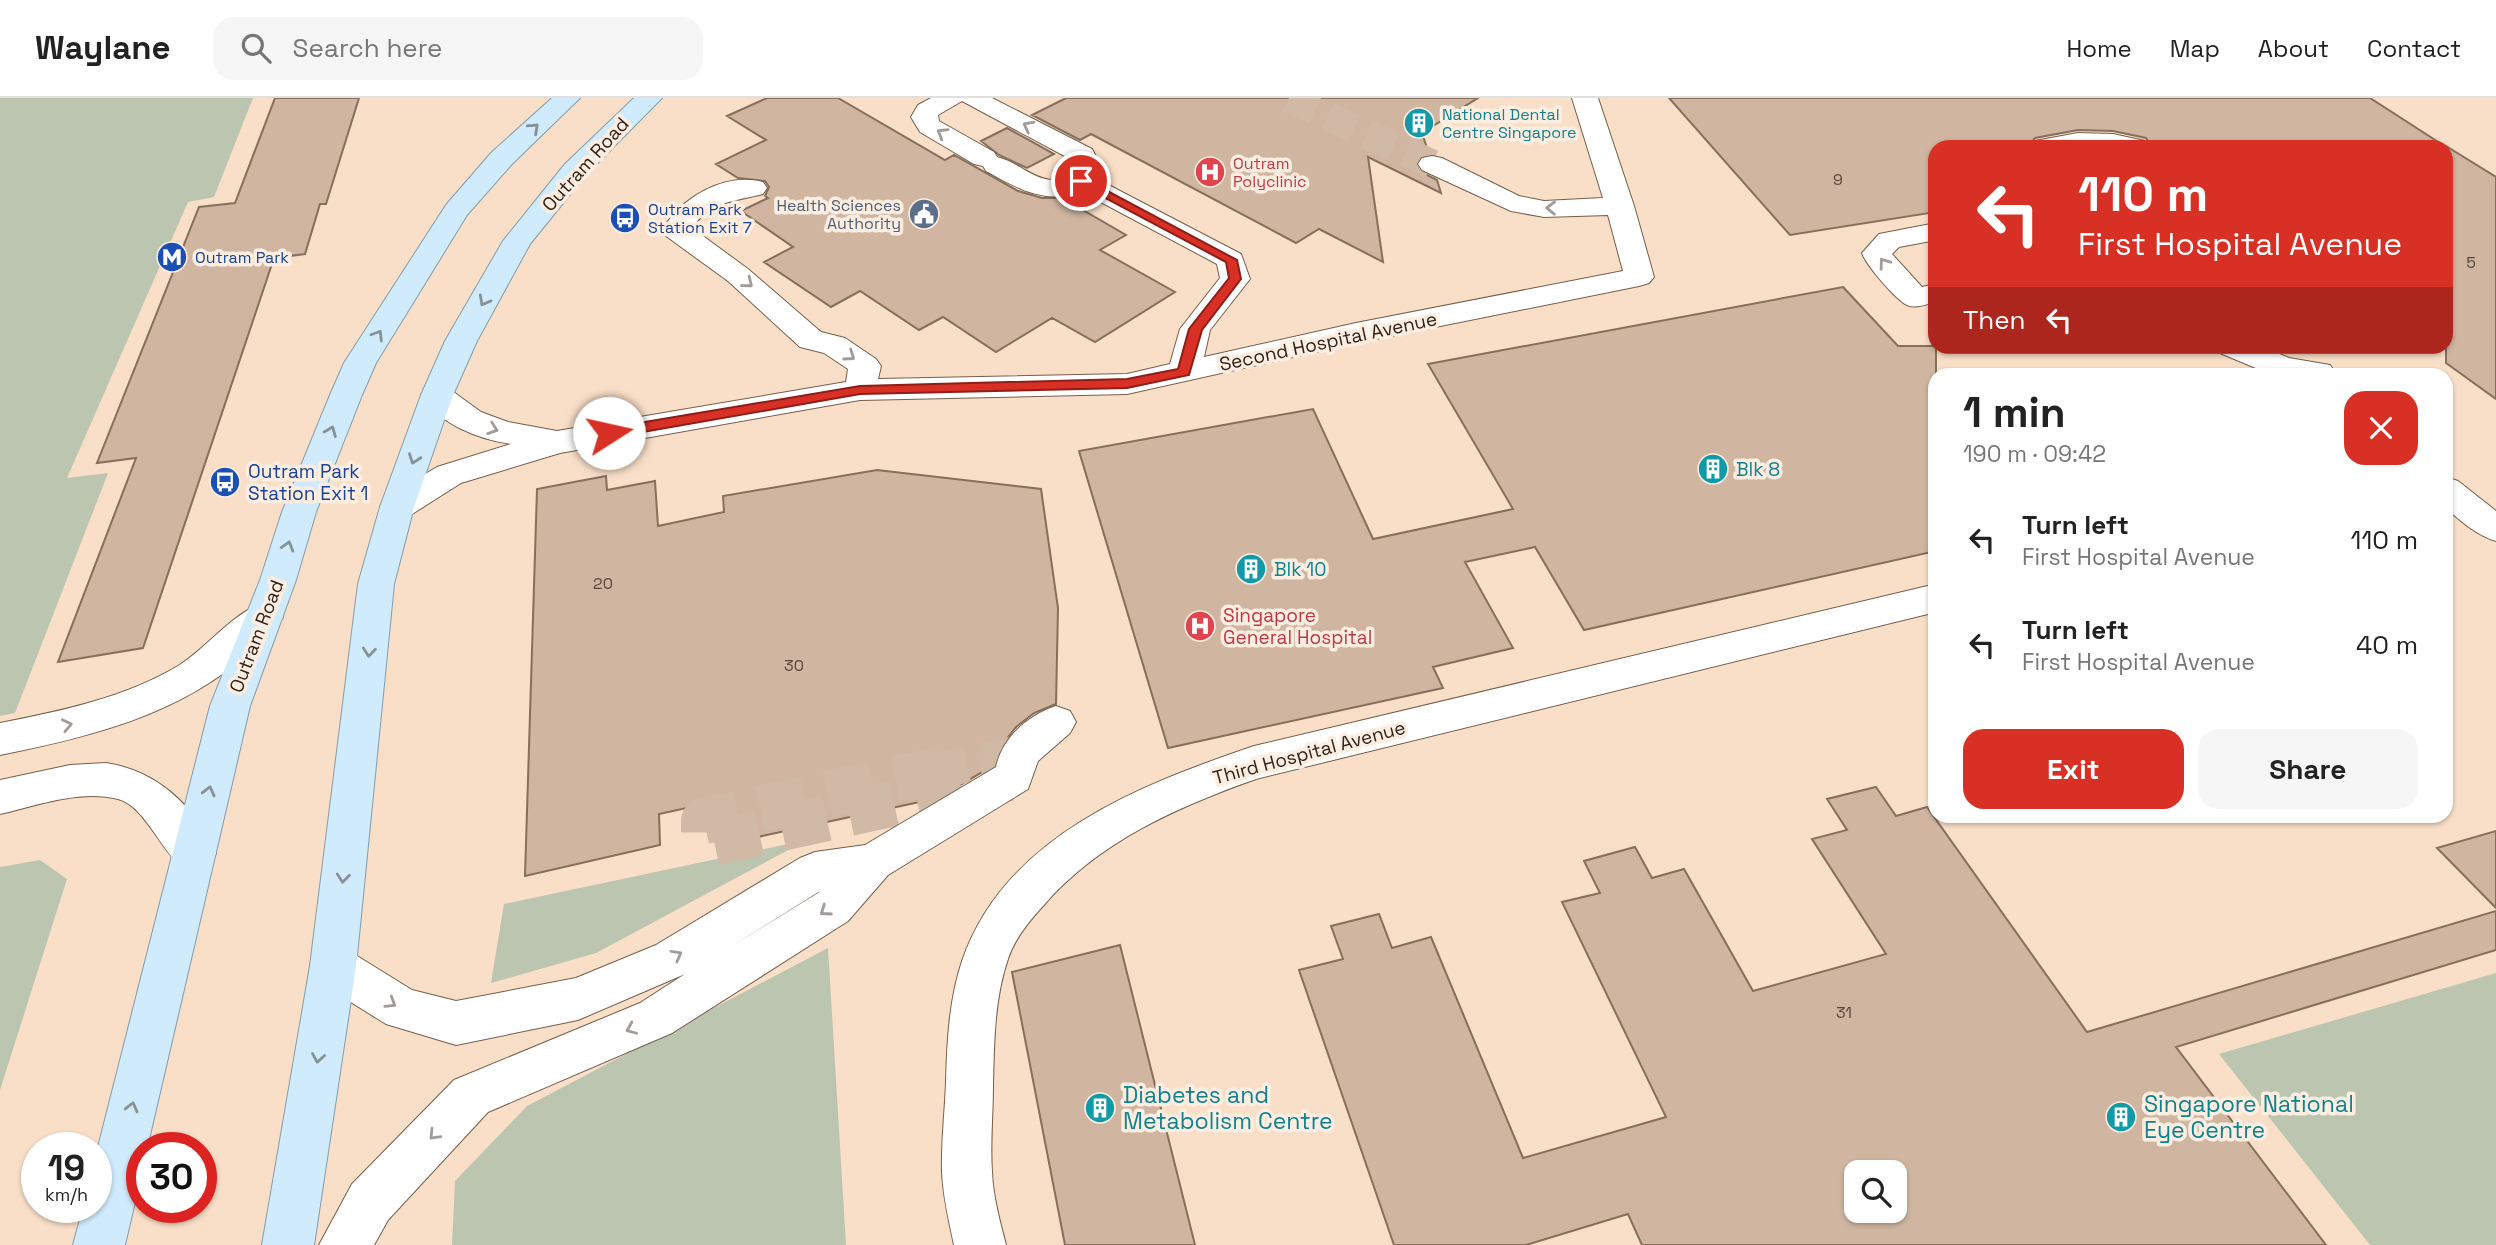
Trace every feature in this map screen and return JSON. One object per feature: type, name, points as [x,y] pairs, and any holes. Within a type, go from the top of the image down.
[{"type":"main road","name":"Outram Road","points":[[99,1245],[230,706],[264,617],[299,512],[360,363],[456,211],[501,159],[567,98]]},
{"type":"main road","name":"Outram Road","points":[[288,1245],[333,966],[376,584],[397,507],[437,395],[461,341],[517,241],[575,170],[649,98]]},
{"type":"street","points":[[941,99],[927,110],[924,117],[929,125],[1033,185],[1049,190],[1068,188],[1081,181],[1090,171],[1083,155],[972,98]]},
{"type":"street","points":[[1432,164],[1511,203],[1544,209],[1619,206],[1585,98]]},
{"type":"street","points":[[1081,181],[1231,260],[1235,279],[1195,329],[1184,372]]},
{"type":"street","points":[[753,188],[721,192],[698,204],[683,216],[676,230],[738,275],[811,340],[834,345],[865,366],[860,390]]},
{"type":"street","name":"Second Hospital Avenue","points":[[397,507],[449,475],[558,442],[823,394],[860,390],[1127,384],[1356,333],[1639,277],[1619,206]]},
{"type":"street","points":[[1928,233],[1889,240],[1877,253],[1879,260],[1916,298],[1928,295]]},
{"type":"street","points":[[811,340],[808,355],[820,372],[823,394]]},
{"type":"street","points":[[2250,354],[2283,368]]},
{"type":"street","points":[[2300,354],[2315,368]]},
{"type":"street","name":"Second Hospital Avenue","points":[[437,395],[470,420],[503,432],[558,442]]},
{"type":"street","points":[[2453,497],[2474,522]]},
{"type":"street","name":"Third Hospital Avenue","points":[[979,1245],[967,1172],[970,1054],[978,990],[993,942],[1022,900],[1055,864],[1100,832],[1152,801],[1204,779],[1254,763],[1928,600]]},
{"type":"street","points":[[0,739],[85,721],[152,697],[191,677],[264,617]]},
{"type":"street","points":[[345,1245],[370,1202],[471,1096],[656,1018],[833,907],[873,862],[1014,777],[1019,753],[1056,722]]},
{"type":"street","points":[[0,797],[65,783],[107,779],[137,788],[156,805],[195,853]]},
{"type":"street","points":[[333,966],[402,1010],[456,1023],[578,999],[672,959],[815,871],[873,862]]},
{"type":"green space","points":[[0,98],[253,98],[214,197],[188,202],[67,478],[108,473],[15,713],[0,716]]},
{"type":"green space","points":[[807,840],[596,953],[491,983],[504,904]]},
{"type":"green space","points":[[40,860],[67,879],[0,1090],[0,867]]},
{"type":"green space","points":[[828,948],[846,1245],[452,1245],[455,1181],[527,1106]]},
{"type":"green space","points":[[2496,973],[2496,1245],[2370,1245],[2219,1054]]},
{"type":"building","points":[[275,98],[359,98],[326,204],[320,204],[305,254],[274,258],[143,648],[58,662],[136,458],[97,463],[199,207],[235,203]]},
{"type":"building","points":[[767,98],[838,98],[945,160],[954,155],[1018,191],[1042,198],[1062,198],[1126,235],[1100,250],[1175,292],[1095,342],[1052,318],[996,352],[943,317],[919,330],[860,291],[831,307],[764,262],[793,247],[741,211],[768,198],[765,196],[769,187],[765,181],[738,178],[716,164],[766,140],[727,116]]},
{"type":"building","points":[[1066,98],[1478,98],[1422,133],[1429,154],[1420,157],[1416,165],[1421,172],[1437,180],[1441,193],[1368,157],[1383,262],[1319,229],[1296,243],[1091,134],[1080,140],[1032,115]]},
{"type":"building","points":[[1669,98],[2370,98],[2435,140],[2147,140],[2113,131],[2078,130],[2033,140],[1928,140],[1928,213],[1790,235]]},
{"type":"building","points":[[1007,128],[1054,154],[1027,168],[999,155],[981,141]]},
{"type":"building","points":[[2453,150],[2496,177],[2496,399],[2446,363],[2446,354],[2453,354]]},
{"type":"building","points":[[1843,287],[1898,346],[1928,346],[1928,354],[1936,354],[1936,368],[1928,368],[1928,553],[1584,630],[1535,547],[1465,562],[1513,648],[1433,667],[1443,688],[1168,748],[1079,451],[1313,409],[1373,539],[1513,509],[1428,364]]},
{"type":"building","points":[[877,470],[1041,489],[1058,608],[1056,704],[1034,713],[1016,727],[1002,745],[994,765],[938,798],[730,843],[728,799],[659,814],[660,845],[525,876],[537,489],[606,476],[607,490],[655,481],[658,526],[724,512],[723,496]]},
{"type":"building","points":[[1876,787],[1896,816],[1927,807],[1928,823],[1938,823],[2087,1032],[2496,911],[2496,950],[2176,1047],[2326,1245],[1642,1245],[1628,1214],[1526,1245],[1394,1245],[1299,970],[1343,959],[1331,926],[1379,914],[1392,948],[1431,937],[1523,1158],[1666,1117],[1562,902],[1600,893],[1584,861],[1635,847],[1652,878],[1684,869],[1753,991],[1886,954],[1812,839],[1847,830],[1827,799]]},
{"type":"building","points":[[2496,831],[2496,908],[2437,848]]},
{"type":"building","name":"Diabetes and Metabolism Centre","points":[[1120,945],[1195,1245],[1065,1245],[1012,972]]},
{"type":"tunnel","points":[[1289,98],[1432,164]]},
{"type":"tunnel","points":[[932,772],[1019,753]]},
{"type":"tunnel","points":[[940,770],[704,821],[704,845],[1009,778]]},
{"type":"place","name":"National Dental Centre Singapore","points":[[1419,123]]},
{"type":"place","name":"Outram Polyclinic","points":[[1210,172]]},
{"type":"place","name":"Health Sciences Authority","points":[[924,214]]},
{"type":"place","name":"Outram Park Station Exit 7","points":[[625,218]]},
{"type":"place","name":"Outram Park","points":[[172,257]]},
{"type":"place","name":"Blk 8","points":[[1713,469]]},
{"type":"place","name":"Outram Park Station Exit 1","points":[[225,482]]},
{"type":"place","name":"Blk 10","points":[[1251,569]]},
{"type":"place","name":"Singapore General Hospital","points":[[1200,626]]},
{"type":"place","name":"Diabetes and Metabolism Centre","points":[[1100,1108]]},
{"type":"place","name":"Singapore National Eye Centre","points":[[2121,1117]]},
{"type":"route","points":[[609,433],[823,394],[860,390],[1127,384],[1184,372],[1195,329],[1235,279],[1231,260],[1081,181]]}]
